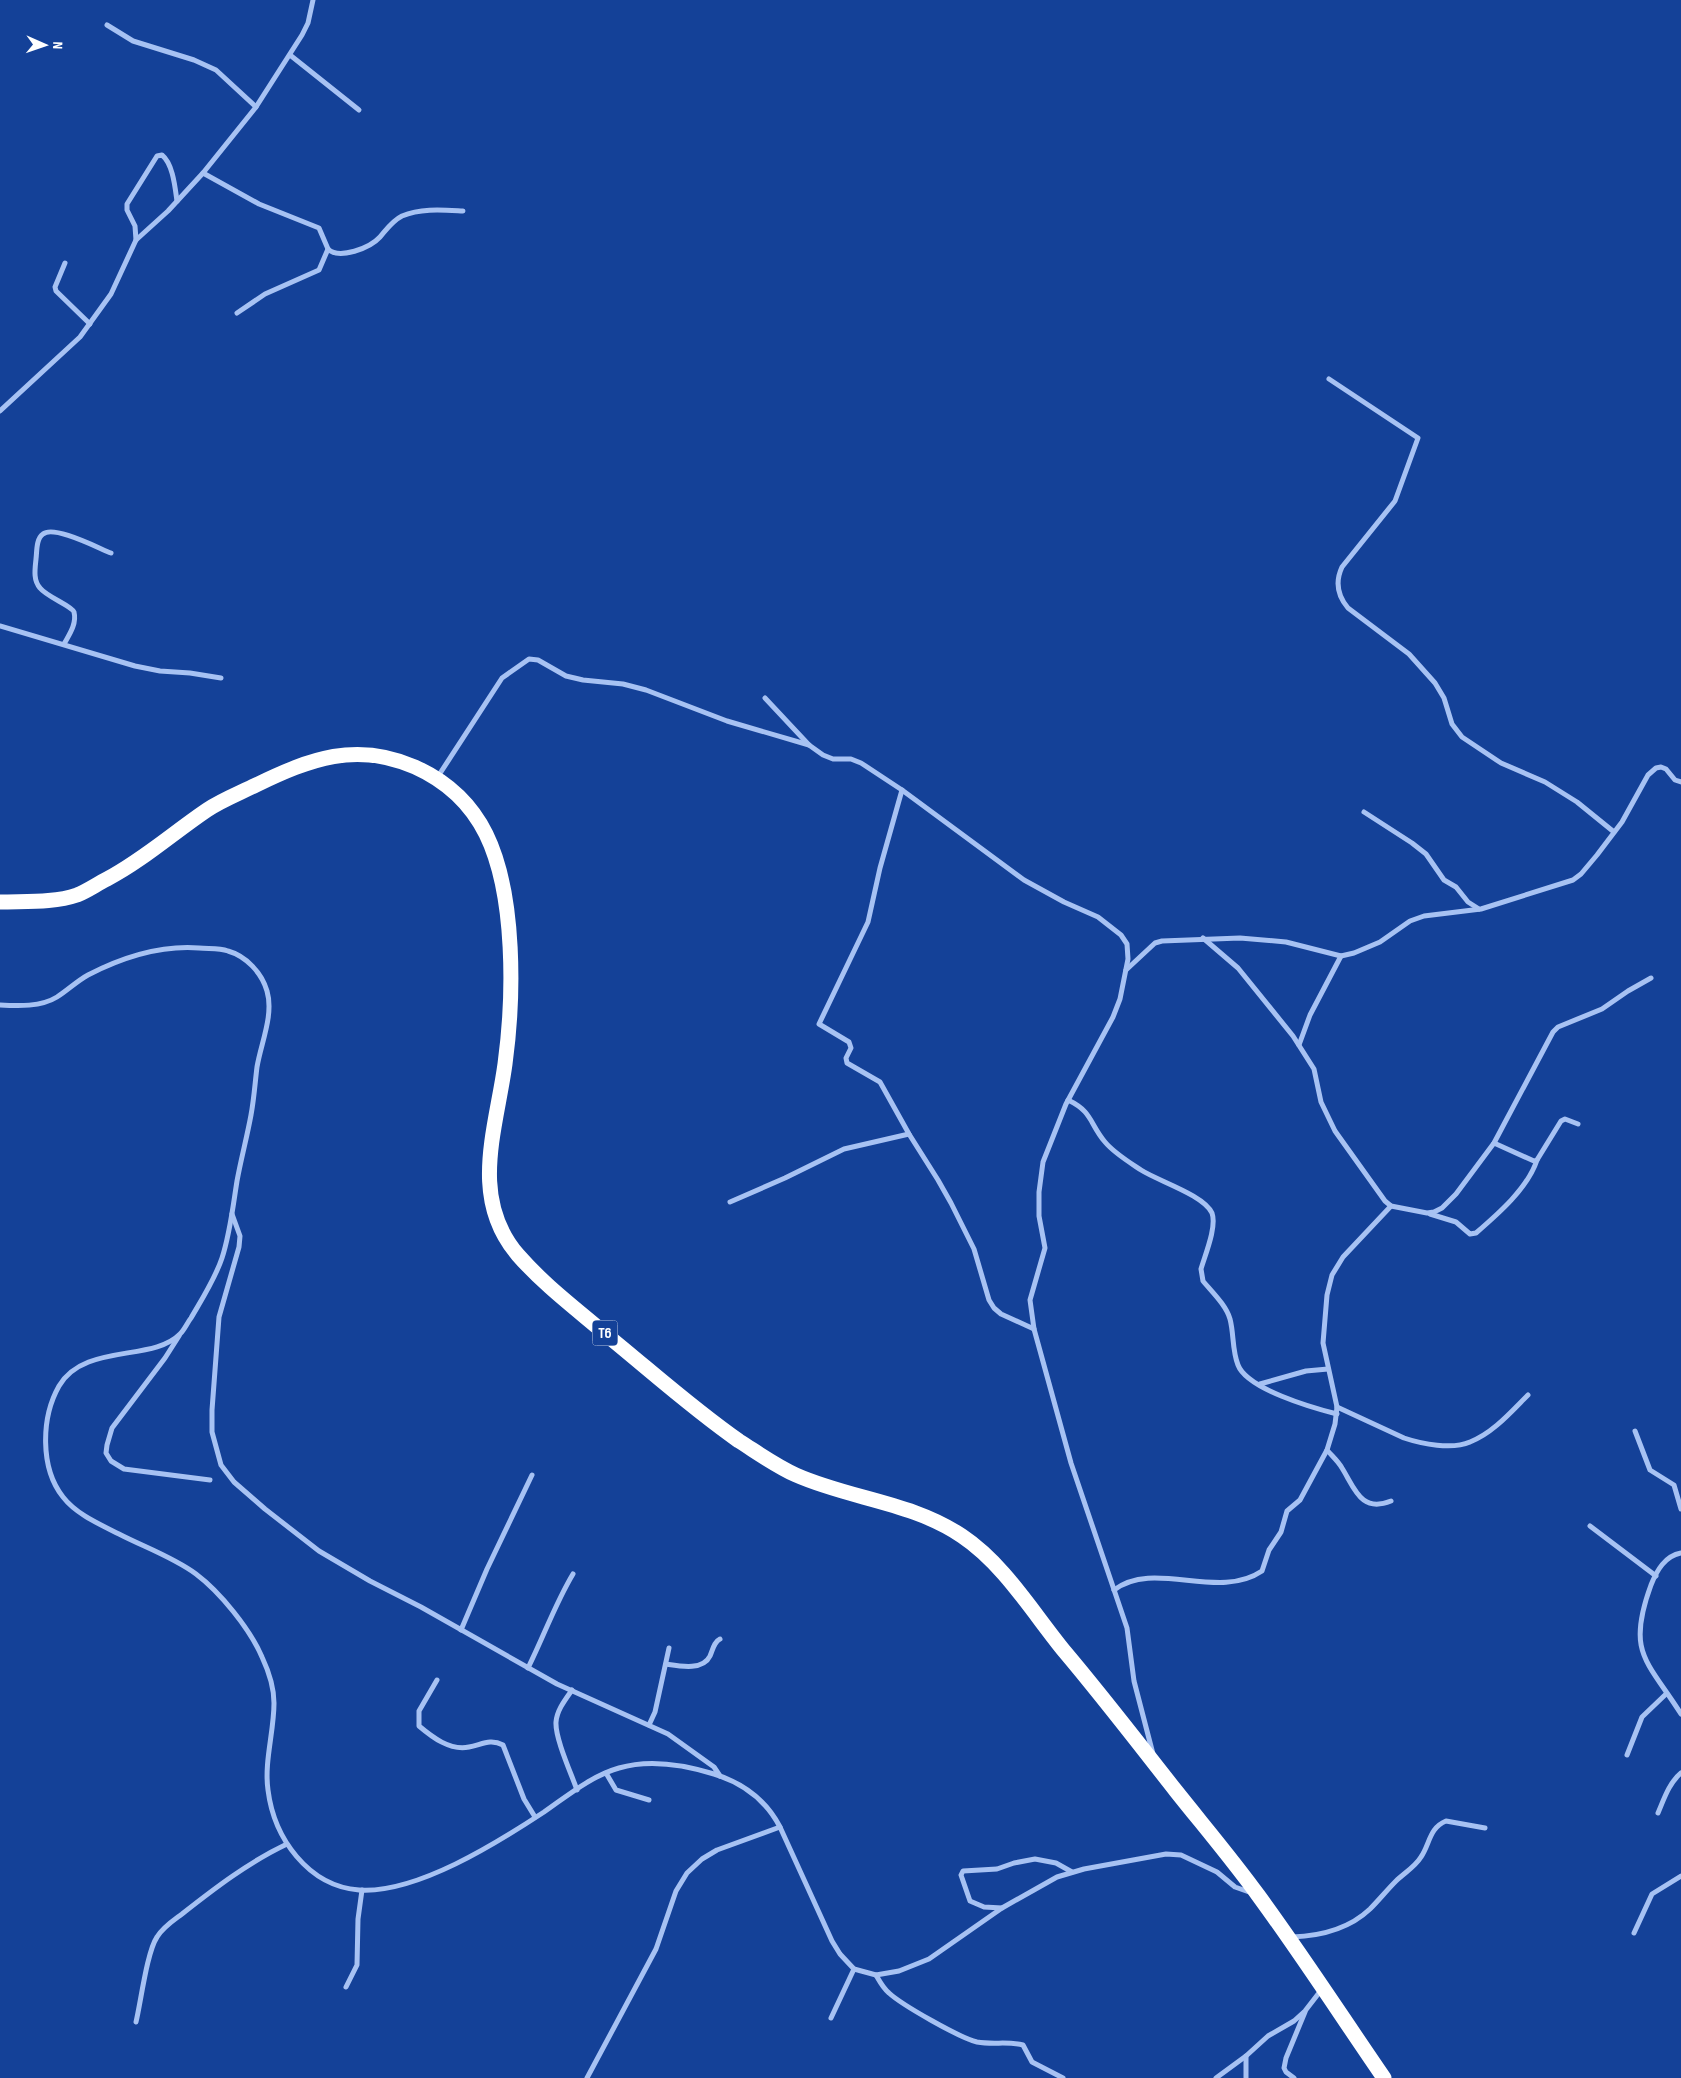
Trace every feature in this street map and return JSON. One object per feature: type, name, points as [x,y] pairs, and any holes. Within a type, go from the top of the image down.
[{"type":"highway","name":"T6","points":[[0,902],[76,896],[120,872],[211,807],[314,759],[341,755],[368,755],[401,762],[437,779],[457,793],[475,816],[488,838],[499,870],[505,904],[510,958],[510,1014],[505,1064],[489,1156],[494,1215],[507,1241],[522,1259],[551,1287],[668,1386],[720,1427],[762,1456],[790,1473],[820,1485],[927,1516],[965,1538],[1001,1572],[1257,1894],[1384,2078]]},
{"type":"street","points":[[0,411],[66,351],[90,324],[111,294],[136,240],[203,173],[256,108],[308,24],[313,0]]},
{"type":"street","points":[[106,24],[134,41],[194,60],[216,70],[256,108]]},
{"type":"street","points":[[290,55],[359,110]]},
{"type":"street","points":[[136,240],[135,226],[127,210],[128,204],[157,156],[162,155],[166,159],[174,181],[177,201]]},
{"type":"street","points":[[203,173],[259,204],[319,228],[328,249],[338,254],[353,252],[379,238],[386,228],[408,214],[437,210],[463,211]]},
{"type":"street","points":[[237,313],[264,294],[319,270],[328,249]]},
{"type":"street","points":[[65,264],[55,287],[56,291],[90,324]]},
{"type":"street","points":[[1329,379],[1418,438],[1395,501],[1342,567],[1337,578],[1341,600],[1348,608],[1409,654],[1435,683],[1444,698],[1452,724],[1462,737],[1501,763],[1545,782],[1577,802],[1614,832]]},
{"type":"street","points":[[64,644],[73,629],[74,612],[70,607],[50,597],[39,587],[35,578],[38,542],[42,534],[50,530],[64,533],[111,552]]},
{"type":"street","points":[[0,626],[160,671],[220,678]]},
{"type":"street","points":[[437,779],[502,678],[529,659],[538,660],[566,676],[583,680],[623,684],[646,690],[727,721],[809,746]]},
{"type":"street","points":[[765,698],[809,746],[833,759],[851,760],[860,763],[902,790],[1024,880],[1064,902],[1098,917],[1121,935],[1128,949],[1120,999],[1113,1017],[1068,1100],[1044,1162],[1040,1185],[1039,1216],[1045,1248],[1030,1300],[1034,1328],[1071,1463],[1127,1628],[1134,1681],[1157,1767]]},
{"type":"street","points":[[1125,971],[1158,941],[1240,938],[1286,942],[1341,956],[1380,942],[1410,921],[1424,916],[1480,909],[1505,903],[1573,880],[1582,874],[1614,832],[1648,775],[1656,768],[1661,767],[1666,769],[1677,781],[1681,782]]},
{"type":"street","points":[[902,790],[880,868],[868,922],[819,1024],[849,1042],[851,1048],[846,1058],[847,1062],[880,1082],[909,1134],[938,1180],[974,1249],[989,1300],[994,1308],[1001,1314],[1034,1328]]},
{"type":"street","points":[[1364,812],[1426,854],[1444,880],[1456,887],[1468,902],[1480,909]]},
{"type":"street","points":[[1203,938],[1238,968],[1299,1045],[1314,1069],[1321,1102],[1335,1131],[1391,1206],[1427,1213],[1456,1222],[1470,1234],[1476,1234],[1509,1204],[1530,1177],[1537,1160],[1561,1120],[1568,1119],[1578,1124]]},
{"type":"street","points":[[0,1004],[44,1003],[53,1000],[81,979],[113,962],[150,951],[173,947],[231,951],[244,958],[257,970],[266,986],[269,998],[268,1013],[232,1214],[222,1257],[208,1290],[165,1358],[112,1428],[106,1453],[111,1461],[124,1469],[210,1480]]},
{"type":"street","points":[[1299,1045],[1310,1015],[1341,956]]},
{"type":"street","points":[[1427,1213],[1442,1208],[1456,1194],[1494,1143],[1541,1052],[1555,1030],[1602,1009],[1651,978]]},
{"type":"street","points":[[1068,1100],[1086,1111],[1105,1142],[1124,1158],[1142,1171],[1182,1190],[1207,1207],[1211,1212],[1213,1227],[1201,1269],[1202,1276],[1203,1281],[1230,1319],[1238,1367],[1260,1384],[1286,1398],[1337,1414]]},
{"type":"street","points":[[730,1202],[844,1149],[909,1134]]},
{"type":"street","points":[[1494,1143],[1531,1160],[1537,1160]]},
{"type":"street","points":[[1114,1590],[1130,1580],[1160,1578],[1216,1582],[1239,1580],[1257,1574],[1264,1567],[1269,1550],[1281,1532],[1287,1511],[1300,1500],[1326,1450],[1337,1414],[1338,1407],[1324,1352],[1327,1295],[1332,1275],[1342,1257],[1391,1206]]},
{"type":"street","points":[[232,1214],[240,1236],[239,1247],[218,1317],[212,1432],[221,1465],[234,1482],[319,1551],[376,1585],[528,1668],[649,1725],[680,1742],[714,1767],[720,1776]]},
{"type":"street","points":[[179,1336],[160,1346],[109,1356],[87,1363],[64,1378],[51,1405],[48,1422],[46,1440],[50,1470],[59,1492],[68,1503],[98,1524],[196,1574],[216,1593],[251,1637],[260,1651],[270,1677],[275,1700],[268,1771],[268,1791],[273,1813],[291,1852],[304,1866],[321,1877],[345,1888],[362,1890],[394,1887],[414,1882],[494,1844],[606,1773],[618,1768],[656,1764],[679,1766],[720,1776],[748,1789],[762,1800],[780,1827],[832,1941],[843,1959],[854,1969],[876,1974],[899,1971],[929,1959],[1002,1908],[1057,1877],[1072,1872],[1166,1854],[1182,1855],[1217,1872],[1235,1887],[1257,1894]]},
{"type":"street","points":[[1260,1384],[1306,1371],[1328,1369]]},
{"type":"street","points":[[1338,1407],[1404,1438],[1453,1446],[1470,1442],[1497,1425],[1528,1395]]},
{"type":"street","points":[[1634,1431],[1650,1470],[1674,1485],[1681,1509]]},
{"type":"street","points":[[1326,1450],[1335,1458],[1360,1498],[1368,1504],[1376,1505],[1391,1501]]},
{"type":"street","points":[[461,1630],[487,1569],[532,1475]]},
{"type":"street","points":[[1590,1526],[1656,1576]]},
{"type":"street","points":[[1681,1553],[1671,1555],[1658,1569],[1640,1621],[1642,1650],[1647,1663],[1681,1714]]},
{"type":"street","points":[[528,1668],[547,1630],[551,1614],[573,1574]]},
{"type":"street","points":[[666,1664],[682,1667],[702,1665],[707,1662],[716,1641],[720,1639]]},
{"type":"street","points":[[649,1725],[655,1712],[669,1648]]},
{"type":"street","points":[[437,1680],[419,1711],[419,1726],[429,1735],[452,1746],[468,1747],[491,1741],[503,1744],[521,1792],[535,1818]]},
{"type":"street","points":[[572,1690],[562,1703],[556,1721],[564,1755],[577,1790]]},
{"type":"street","points":[[1627,1755],[1636,1728],[1642,1717],[1666,1694]]},
{"type":"street","points":[[606,1773],[616,1790],[649,1800]]},
{"type":"street","points":[[1658,1814],[1668,1790],[1681,1773]]},
{"type":"street","points":[[1287,1937],[1324,1934],[1359,1918],[1416,1864],[1422,1856],[1432,1832],[1440,1824],[1446,1821],[1485,1828]]},
{"type":"street","points":[[586,2078],[656,1949],[676,1891],[687,1873],[702,1859],[717,1850],[780,1827]]},
{"type":"street","points":[[136,2022],[152,1948],[157,1936],[229,1878],[287,1844]]},
{"type":"street","points":[[1002,1908],[984,1907],[970,1901],[962,1875],[963,1871],[997,1869],[1014,1862],[1034,1859],[1056,1863],[1072,1872]]},
{"type":"street","points":[[1634,1933],[1652,1894],[1681,1876]]},
{"type":"street","points":[[346,1987],[358,1964],[358,1919],[362,1890]]},
{"type":"street","points":[[831,2018],[854,1969]]},
{"type":"street","points":[[876,1974],[881,1984],[897,2000],[977,2042],[1004,2042],[1023,2045],[1032,2062],[1063,2078]]},
{"type":"street","points":[[1216,2078],[1246,2056],[1268,2036],[1294,2021],[1305,2011],[1322,1988]]},
{"type":"street","points":[[1294,2078],[1286,2072],[1284,2063],[1305,2011]]},
{"type":"street","points":[[1246,2056],[1246,2078]]}]
